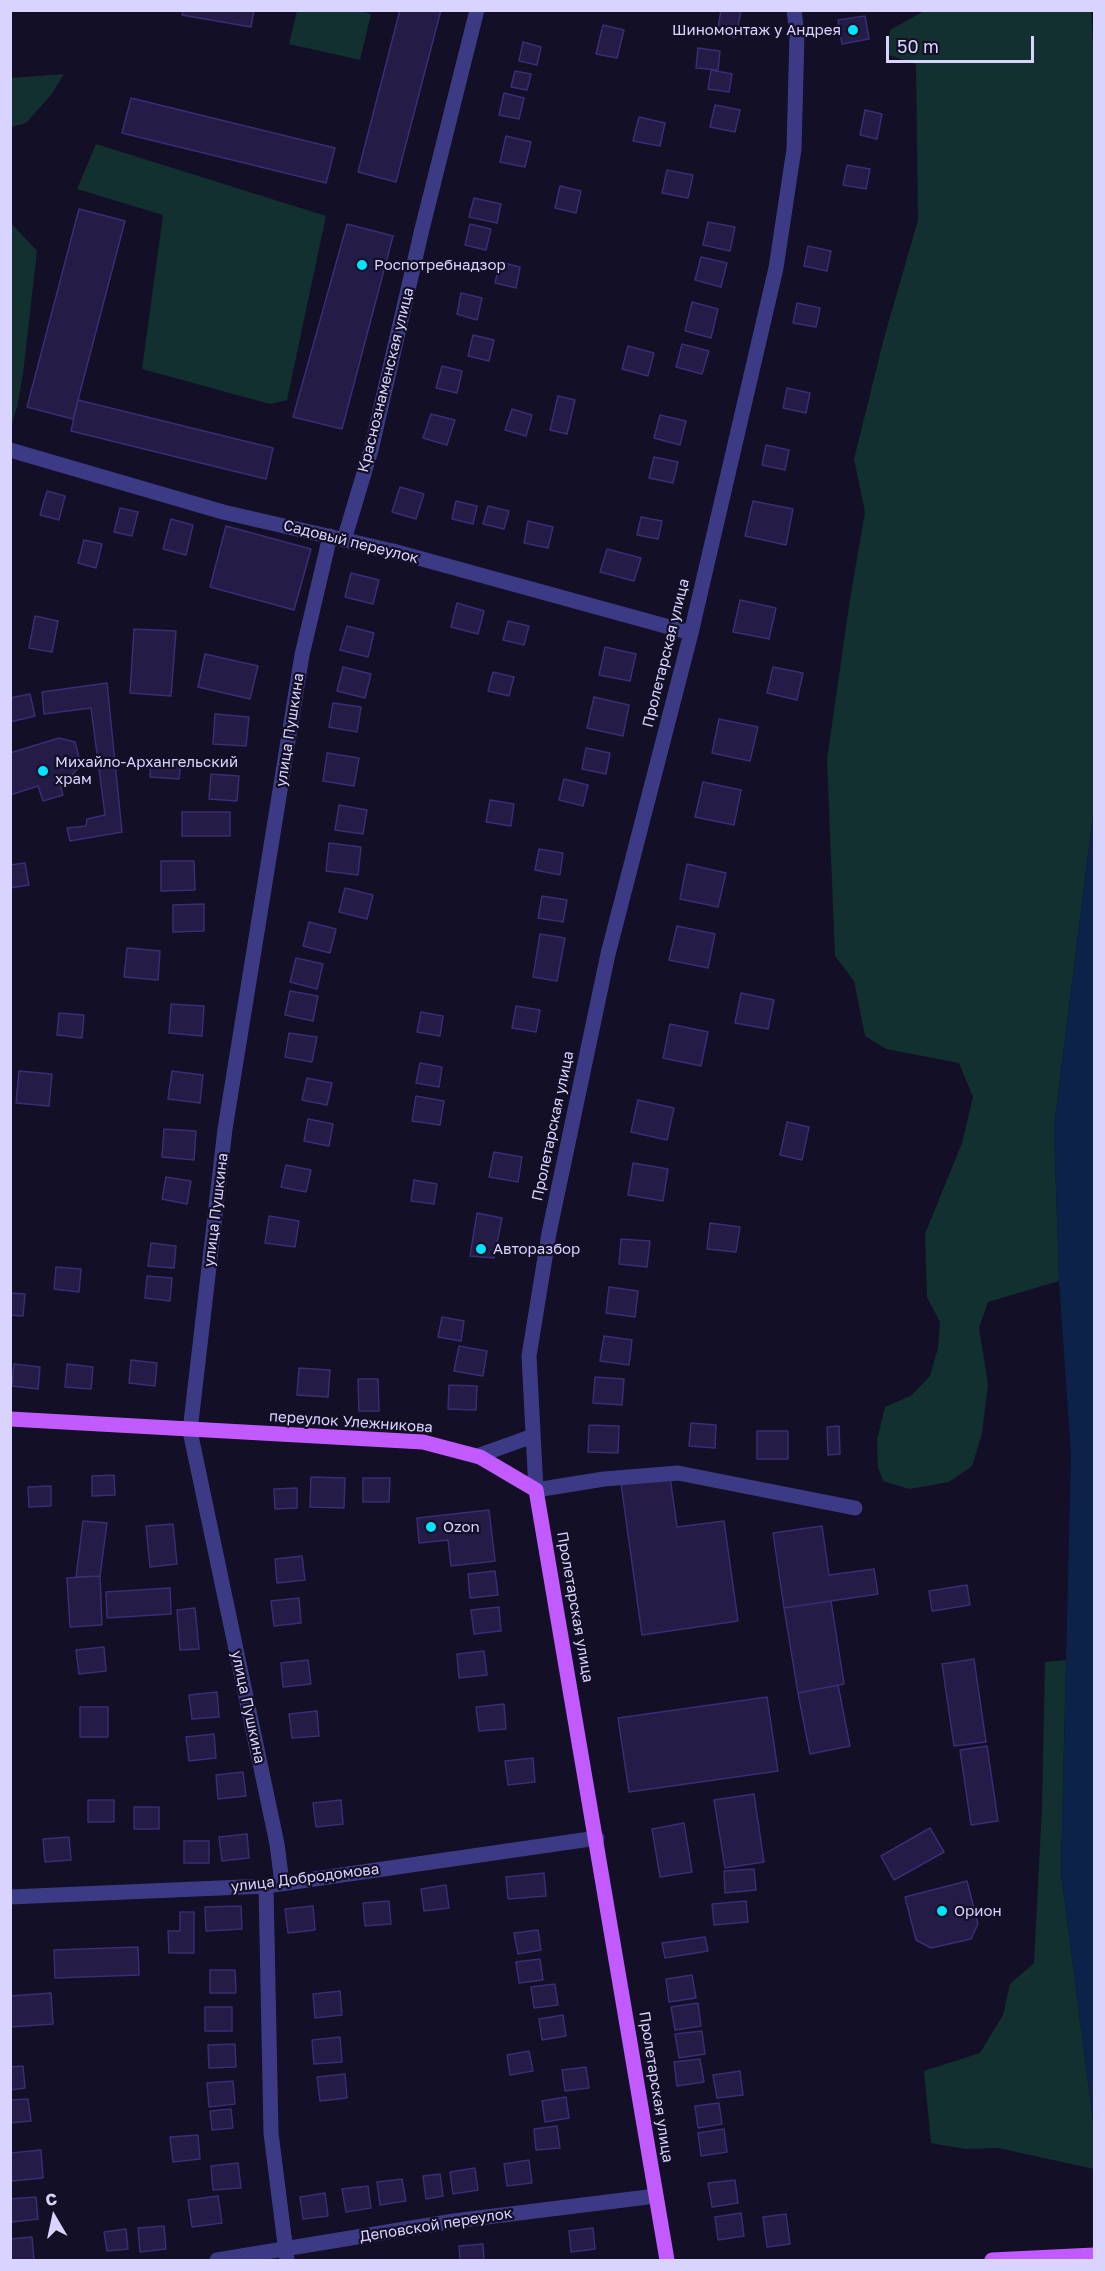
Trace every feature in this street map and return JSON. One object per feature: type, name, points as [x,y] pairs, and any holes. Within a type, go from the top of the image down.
[{"type":"main road","name":"переулок Улежникова","points":[[10,1419],[190,1431],[423,1442],[477,1456],[536,1490]]},
{"type":"main road","name":"Пролетарская улица","points":[[536,1490],[667,2260]]},
{"type":"main road","points":[[992,2260],[1095,2255]]},
{"type":"street","name":"Краснознаменская улица","points":[[337,538],[371,450],[424,221],[477,10]]},
{"type":"street","name":"Пролетарская улица","points":[[536,1490],[529,1356],[549,1233],[608,954],[691,633],[777,257],[794,149],[797,34],[794,10]]},
{"type":"street","name":"Садовый переулок","points":[[10,450],[223,512],[337,538],[691,633]]},
{"type":"street","name":"улица Пушкина","points":[[282,1883],[277,1844],[190,1431],[227,1118],[302,655],[337,538]]},
{"type":"street","points":[[477,1456],[533,1436]]},
{"type":"street","points":[[536,1490],[604,1479],[678,1473],[855,1508]]},
{"type":"street","name":"улица Добродомова","points":[[10,1897],[266,1886],[597,1838]]},
{"type":"street","points":[[266,1886],[272,2133],[286,2255]]},
{"type":"street","name":"Деповской переулок","points":[[217,2260],[286,2255],[454,2221],[656,2196]]},
{"type":"green space","points":[[355,10],[371,14],[360,60],[289,44],[297,11]]},
{"type":"green space","points":[[924,11],[1091,11],[1094,62],[1094,807],[1054,1127],[1059,1281],[988,1302],[979,1328],[988,1384],[982,1434],[972,1466],[949,1482],[909,1489],[883,1481],[878,1467],[877,1440],[885,1407],[912,1395],[930,1376],[938,1348],[940,1322],[927,1297],[925,1234],[962,1143],[973,1097],[959,1063],[886,1049],[865,1036],[854,981],[835,956],[827,759],[865,512],[854,459],[884,338],[918,220],[916,64],[886,54],[890,30]]},
{"type":"green space","points":[[64,74],[51,95],[26,123],[11,127],[11,78]]},
{"type":"green space","points":[[96,144],[326,216],[287,400],[270,404],[142,369],[163,215],[77,189]]},
{"type":"green space","points":[[11,223],[37,251],[23,374],[11,427]]},
{"type":"green space","points":[[1066,1660],[1061,1872],[1094,2130],[1094,2169],[998,2148],[965,2149],[931,2143],[924,2071],[980,2053],[1003,2015],[1010,1984],[1034,1963],[1042,1807],[1045,1662]]},
{"type":"water","points":[[1094,807],[1094,2130],[1061,1872],[1071,1455],[1059,1281],[1054,1127]]},
{"type":"building","points":[[183,10],[254,10],[251,27],[182,15]]},
{"type":"building","points":[[400,10],[441,10],[396,182],[358,172]]},
{"type":"building","points":[[721,10],[741,10],[736,37],[717,34]]},
{"type":"building","name":"Шиномонтаж у Андрея","points":[[865,16],[869,39],[842,44],[838,20]]},
{"type":"building","points":[[603,25],[624,30],[617,58],[596,54]]},
{"type":"building","points":[[523,42],[541,47],[537,65],[519,61]]},
{"type":"building","points":[[698,48],[720,51],[718,70],[696,68]]},
{"type":"building","points":[[711,70],[732,74],[729,92],[708,89]]},
{"type":"building","points":[[515,71],[531,74],[527,90],[511,87]]},
{"type":"building","points":[[504,93],[524,98],[519,119],[499,115]]},
{"type":"building","points":[[131,98],[335,148],[326,183],[122,133]]},
{"type":"building","points":[[715,105],[740,110],[735,132],[710,127]]},
{"type":"building","points":[[865,110],[882,114],[877,139],[860,135]]},
{"type":"building","points":[[639,117],[665,123],[660,146],[633,141]]},
{"type":"building","points":[[506,136],[531,142],[525,167],[500,162]]},
{"type":"building","points":[[847,165],[870,169],[866,189],[843,185]]},
{"type":"building","points":[[667,170],[693,175],[688,198],[662,193]]},
{"type":"building","points":[[560,186],[581,191],[576,213],[555,208]]},
{"type":"building","points":[[474,198],[501,204],[497,223],[469,217]]},
{"type":"building","points":[[79,209],[125,221],[73,419],[27,407]]},
{"type":"building","points":[[708,222],[735,227],[730,251],[703,245]]},
{"type":"building","points":[[347,224],[393,236],[342,429],[293,417]]},
{"type":"building","points":[[470,224],[491,229],[486,250],[465,245]]},
{"type":"building","points":[[808,246],[831,251],[827,271],[804,266]]},
{"type":"building","points":[[701,257],[727,263],[721,287],[695,280]]},
{"type":"building","points":[[500,262],[520,267],[516,288],[495,283]]},
{"type":"building","points":[[461,293],[482,298],[477,320],[457,314]]},
{"type":"building","points":[[692,302],[718,309],[711,338],[685,331]]},
{"type":"building","points":[[797,303],[820,308],[816,327],[793,323]]},
{"type":"building","points":[[473,335],[494,340],[489,361],[468,356]]},
{"type":"building","points":[[682,344],[709,351],[702,374],[676,367]]},
{"type":"building","points":[[628,346],[654,353],[648,376],[622,369]]},
{"type":"building","points":[[442,366],[462,371],[457,393],[436,388]]},
{"type":"building","points":[[787,388],[810,393],[806,413],[783,408]]},
{"type":"building","points":[[558,396],[575,400],[567,434],[550,430]]},
{"type":"building","points":[[78,400],[273,448],[266,479],[71,431]]},
{"type":"building","points":[[512,409],[532,415],[526,436],[505,430]]},
{"type":"building","points":[[431,414],[455,420],[447,445],[423,438]]},
{"type":"building","points":[[660,415],[686,421],[680,445],[654,438]]},
{"type":"building","points":[[766,445],[789,450],[785,470],[762,465]]},
{"type":"building","points":[[654,457],[678,462],[673,483],[649,478]]},
{"type":"building","points":[[400,487],[424,494],[416,519],[392,512]]},
{"type":"building","points":[[47,491],[65,496],[59,520],[40,515]]},
{"type":"building","points":[[456,501],[477,506],[473,524],[452,519]]},
{"type":"building","points":[[753,501],[793,509],[786,545],[745,536]]},
{"type":"building","points":[[488,506],[509,511],[504,529],[483,524]]},
{"type":"building","points":[[120,508],[138,512],[132,536],[114,532]]},
{"type":"building","points":[[641,517],[662,521],[658,539],[637,535]]},
{"type":"building","points":[[171,519],[193,525],[186,555],[163,549]]},
{"type":"building","points":[[528,521],[553,527],[548,548],[524,543]]},
{"type":"building","points":[[226,526],[311,549],[294,610],[210,587]]},
{"type":"building","points":[[84,540],[102,544],[96,568],[78,563]]},
{"type":"building","points":[[607,549],[641,558],[634,581],[600,572]]},
{"type":"building","points":[[351,573],[379,580],[373,604],[345,597]]},
{"type":"building","points":[[740,600],[776,608],[769,639],[733,632]]},
{"type":"building","points":[[457,603],[484,611],[478,634],[451,627]]},
{"type":"building","points":[[35,616],[58,621],[52,652],[29,648]]},
{"type":"building","points":[[508,621],[529,626],[524,645],[503,640]]},
{"type":"building","points":[[347,626],[374,633],[368,657],[340,650]]},
{"type":"building","points":[[134,629],[176,631],[171,696],[130,693]]},
{"type":"building","points":[[605,647],[636,654],[630,681],[599,675]]},
{"type":"building","points":[[205,654],[258,666],[250,699],[198,687]]},
{"type":"building","points":[[343,667],[371,674],[365,698],[337,691]]},
{"type":"building","points":[[773,667],[803,673],[797,700],[767,693]]},
{"type":"building","points":[[493,672],[514,677],[509,696],[488,691]]},
{"type":"building","points":[[107,683],[122,832],[70,841],[67,828],[86,826],[87,819],[105,815],[91,708],[44,714],[42,692]]},
{"type":"building","points":[[30,694],[35,716],[10,722],[10,698]]},
{"type":"building","points":[[594,697],[629,705],[623,736],[587,728]]},
{"type":"building","points":[[333,703],[361,707],[357,732],[329,727]]},
{"type":"building","points":[[215,714],[249,717],[246,746],[213,744]]},
{"type":"building","points":[[719,719],[758,727],[750,761],[712,753]]},
{"type":"building","name":"Михайло-Архангельский храм","points":[[59,738],[75,742],[81,765],[70,777],[59,781],[63,795],[43,801],[38,786],[10,795],[10,753]]},
{"type":"building","points":[[586,748],[610,753],[606,774],[582,769]]},
{"type":"building","points":[[327,753],[359,758],[354,786],[323,781]]},
{"type":"building","points":[[151,759],[181,762],[179,779],[150,777]]},
{"type":"building","points":[[211,774],[239,776],[237,801],[209,799]]},
{"type":"building","points":[[564,779],[588,785],[583,806],[559,800]]},
{"type":"building","points":[[703,782],[741,790],[734,825],[695,817]]},
{"type":"building","points":[[490,800],[514,804],[511,826],[486,822]]},
{"type":"building","points":[[339,805],[367,810],[363,834],[335,830]]},
{"type":"building","points":[[182,812],[230,812],[230,836],[182,836]]},
{"type":"building","points":[[329,843],[361,847],[358,875],[326,871]]},
{"type":"building","points":[[539,849],[563,853],[560,875],[535,870]]},
{"type":"building","points":[[161,861],[194,861],[195,890],[161,891]]},
{"type":"building","points":[[25,863],[29,885],[10,888],[10,865]]},
{"type":"building","points":[[687,864],[726,873],[718,907],[680,899]]},
{"type":"building","points":[[345,888],[373,895],[367,919],[339,912]]},
{"type":"building","points":[[542,896],[567,900],[563,922],[538,918]]},
{"type":"building","points":[[204,904],[204,931],[173,932],[173,905]]},
{"type":"building","points":[[309,922],[336,929],[330,953],[303,946]]},
{"type":"building","points":[[677,926],[715,934],[708,968],[669,960]]},
{"type":"building","points":[[540,934],[565,938],[557,981],[533,977]]},
{"type":"building","points":[[127,948],[160,951],[158,980],[124,977]]},
{"type":"building","points":[[296,958],[323,964],[317,989],[290,982]]},
{"type":"building","points":[[290,991],[318,996],[313,1021],[285,1015]]},
{"type":"building","points":[[741,993],[774,1000],[768,1029],[735,1023]]},
{"type":"building","points":[[171,1004],[204,1006],[202,1036],[169,1033]]},
{"type":"building","points":[[516,1006],[540,1010],[536,1032],[512,1028]]},
{"type":"building","points":[[421,1012],[443,1016],[440,1036],[417,1032]]},
{"type":"building","points":[[59,1013],[84,1015],[82,1038],[57,1035]]},
{"type":"building","points":[[670,1024],[708,1032],[701,1066],[663,1058]]},
{"type":"building","points":[[289,1033],[317,1037],[312,1062],[285,1057]]},
{"type":"building","points":[[420,1063],[442,1067],[439,1087],[416,1083]]},
{"type":"building","points":[[19,1071],[52,1074],[49,1106],[16,1103]]},
{"type":"building","points":[[172,1071],[203,1075],[200,1103],[168,1099]]},
{"type":"building","points":[[307,1078],[332,1083],[327,1105],[302,1100]]},
{"type":"building","points":[[416,1096],[444,1101],[440,1125],[412,1121]]},
{"type":"building","points":[[638,1100],[674,1108],[667,1140],[631,1132]]},
{"type":"building","points":[[308,1119],[333,1124],[329,1146],[304,1141]]},
{"type":"building","points":[[787,1122],[809,1127],[802,1160],[780,1155]]},
{"type":"building","points":[[164,1129],[196,1131],[194,1160],[162,1157]]},
{"type":"building","points":[[494,1152],[522,1157],[518,1182],[489,1177]]},
{"type":"building","points":[[633,1163],[668,1169],[663,1201],[628,1195]]},
{"type":"building","points":[[286,1165],[311,1170],[306,1192],[281,1187]]},
{"type":"building","points":[[166,1177],[191,1181],[187,1204],[162,1199]]},
{"type":"building","points":[[414,1180],[437,1184],[434,1204],[411,1201]]},
{"type":"building","points":[[477,1213],[502,1218],[494,1258],[470,1256]]},
{"type":"building","points":[[269,1216],[299,1221],[295,1247],[265,1243]]},
{"type":"building","points":[[710,1223],[740,1227],[736,1252],[707,1249]]},
{"type":"building","points":[[621,1239],[650,1241],[647,1267],[619,1264]]},
{"type":"building","points":[[151,1243],[176,1246],[174,1268],[148,1266]]},
{"type":"building","points":[[56,1267],[81,1269],[79,1292],[54,1289]]},
{"type":"building","points":[[147,1276],[172,1278],[170,1301],[145,1298]]},
{"type":"building","points":[[609,1287],[638,1291],[635,1317],[606,1313]]},
{"type":"building","points":[[10,1293],[25,1294],[23,1316],[10,1315]]},
{"type":"building","points":[[442,1317],[464,1321],[461,1341],[438,1337]]},
{"type":"building","points":[[604,1336],[632,1340],[629,1365],[600,1361]]},
{"type":"building","points":[[459,1346],[487,1351],[483,1376],[454,1371]]},
{"type":"building","points":[[131,1360],[157,1363],[155,1386],[129,1383]]},
{"type":"building","points":[[14,1364],[40,1367],[38,1389],[12,1386]]},
{"type":"building","points":[[67,1364],[93,1367],[91,1389],[65,1387]]},
{"type":"building","points":[[299,1368],[330,1370],[328,1397],[297,1395]]},
{"type":"building","points":[[595,1377],[624,1379],[622,1405],[593,1403]]},
{"type":"building","points":[[358,1379],[378,1379],[379,1411],[359,1411]]},
{"type":"building","points":[[449,1385],[477,1386],[476,1410],[448,1409]]},
{"type":"building","points":[[691,1423],[716,1425],[715,1448],[689,1446]]},
{"type":"building","points":[[589,1425],[619,1426],[618,1453],[588,1452]]},
{"type":"building","points":[[839,1426],[840,1454],[828,1455],[827,1427]]},
{"type":"building","points":[[757,1431],[788,1431],[788,1459],[757,1459]]},
{"type":"building","points":[[114,1475],[115,1495],[92,1496],[92,1476]]},
{"type":"building","points":[[311,1477],[345,1478],[344,1508],[310,1507]]},
{"type":"building","points":[[670,1477],[677,1527],[724,1521],[738,1621],[642,1635],[621,1484]]},
{"type":"building","points":[[363,1478],[390,1478],[389,1502],[363,1502]]},
{"type":"building","points":[[51,1486],[51,1506],[29,1507],[28,1487]]},
{"type":"building","points":[[297,1488],[297,1508],[275,1509],[274,1489]]},
{"type":"building","points":[[489,1510],[495,1561],[451,1566],[448,1540],[419,1543],[417,1518]]},
{"type":"building","points":[[83,1521],[107,1523],[100,1576],[76,1577]]},
{"type":"building","points":[[173,1524],[177,1564],[150,1567],[146,1526]]},
{"type":"building","points":[[822,1526],[829,1575],[874,1569],[878,1594],[784,1608],[773,1533]]},
{"type":"building","points":[[302,1556],[305,1580],[277,1583],[275,1559]]},
{"type":"building","points":[[495,1571],[498,1595],[470,1598],[468,1574]]},
{"type":"building","points":[[100,1576],[102,1625],[70,1627],[67,1578]]},
{"type":"building","points":[[967,1585],[970,1605],[932,1611],[929,1591]]},
{"type":"building","points":[[170,1588],[171,1614],[107,1618],[106,1592]]},
{"type":"building","points":[[299,1598],[301,1623],[274,1626],[271,1601]]},
{"type":"building","points":[[831,1601],[844,1684],[798,1693],[784,1608]]},
{"type":"building","points":[[499,1607],[501,1631],[474,1634],[471,1610]]},
{"type":"building","points":[[195,1608],[199,1649],[180,1650],[177,1610]]},
{"type":"building","points":[[104,1647],[106,1671],[79,1674],[76,1650]]},
{"type":"building","points":[[484,1651],[487,1675],[459,1678],[457,1654]]},
{"type":"building","points":[[974,1659],[986,1742],[954,1746],[942,1664]]},
{"type":"building","points":[[308,1660],[311,1684],[283,1687],[281,1663]]},
{"type":"building","points":[[838,1685],[850,1746],[810,1754],[798,1693]]},
{"type":"building","points":[[217,1692],[219,1717],[192,1719],[189,1695]]},
{"type":"building","points":[[767,1697],[778,1771],[629,1792],[618,1718]]},
{"type":"building","points":[[504,1704],[506,1729],[479,1731],[476,1707]]},
{"type":"building","points":[[80,1707],[108,1707],[108,1737],[80,1737]]},
{"type":"building","points":[[317,1711],[319,1736],[292,1738],[289,1714]]},
{"type":"building","points":[[214,1734],[216,1758],[189,1761],[186,1737]]},
{"type":"building","points":[[987,1746],[998,1821],[971,1825],[960,1750]]},
{"type":"building","points":[[533,1758],[535,1782],[508,1785],[505,1761]]},
{"type":"building","points":[[243,1772],[246,1796],[218,1799],[216,1775]]},
{"type":"building","points":[[754,1794],[764,1862],[725,1868],[714,1800]]},
{"type":"building","points":[[88,1800],[114,1800],[114,1822],[88,1822]]},
{"type":"building","points":[[341,1800],[343,1824],[316,1827],[313,1803]]},
{"type":"building","points":[[134,1807],[159,1807],[159,1829],[134,1829]]},
{"type":"building","points":[[684,1823],[692,1872],[660,1877],[652,1829]]},
{"type":"building","points":[[930,1828],[944,1852],[894,1880],[881,1856]]},
{"type":"building","points":[[247,1834],[249,1858],[222,1861],[219,1837]]},
{"type":"building","points":[[69,1837],[71,1860],[45,1862],[43,1839]]},
{"type":"building","points":[[184,1841],[209,1841],[209,1863],[184,1863]]},
{"type":"building","points":[[754,1869],[756,1890],[725,1893],[724,1871]]},
{"type":"building","points":[[544,1873],[546,1896],[508,1899],[506,1877]]},
{"type":"building","name":"Орион","points":[[967,1881],[978,1924],[971,1939],[931,1948],[916,1940],[905,1897]]},
{"type":"building","points":[[446,1885],[449,1908],[424,1911],[421,1889]]},
{"type":"building","points":[[389,1901],[391,1924],[365,1926],[363,1903]]},
{"type":"building","points":[[746,1901],[748,1922],[714,1925],[712,1904]]},
{"type":"building","points":[[241,1906],[242,1929],[206,1931],[205,1907]]},
{"type":"building","points":[[313,1906],[315,1930],[288,1933],[285,1909]]},
{"type":"building","points":[[180,1912],[194,1912],[194,1953],[169,1953],[168,1931],[180,1931]]},
{"type":"building","points":[[538,1930],[541,1950],[518,1954],[514,1933]]},
{"type":"building","points":[[705,1937],[708,1951],[665,1958],[662,1943]]},
{"type":"building","points":[[138,1947],[139,1975],[55,1978],[54,1950]]},
{"type":"building","points":[[540,1959],[543,1980],[519,1983],[516,1962]]},
{"type":"building","points":[[210,1970],[235,1970],[236,1993],[210,1993]]},
{"type":"building","points":[[692,1975],[696,1998],[669,2002],[666,1979]]},
{"type":"building","points":[[555,1984],[558,2005],[534,2008],[531,1987]]},
{"type":"building","points":[[340,1991],[342,2015],[315,2018],[313,1994]]},
{"type":"building","points":[[51,1993],[53,2024],[10,2027],[10,1996]]},
{"type":"building","points":[[698,2003],[701,2026],[675,2030],[671,2007]]},
{"type":"building","points":[[205,2007],[232,2007],[232,2031],[205,2031]]},
{"type":"building","points":[[563,2015],[566,2036],[542,2040],[539,2019]]},
{"type":"building","points":[[702,2031],[705,2054],[679,2058],[675,2034]]},
{"type":"building","points":[[340,2037],[342,2062],[314,2064],[312,2040]]},
{"type":"building","points":[[235,2044],[236,2067],[209,2068],[208,2045]]},
{"type":"building","points":[[529,2051],[533,2071],[510,2075],[507,2055]]},
{"type":"building","points":[[700,2059],[704,2082],[677,2086],[674,2062]]},
{"type":"building","points":[[23,2066],[25,2088],[10,2090],[10,2067]]},
{"type":"building","points":[[586,2067],[589,2088],[565,2091],[562,2070]]},
{"type":"building","points":[[740,2071],[743,2095],[717,2098],[713,2075]]},
{"type":"building","points":[[345,2074],[347,2098],[320,2101],[317,2077]]},
{"type":"building","points":[[233,2081],[235,2104],[209,2107],[207,2083]]},
{"type":"building","points":[[566,2097],[569,2118],[545,2122],[542,2101]]},
{"type":"building","points":[[28,2099],[31,2121],[10,2123],[10,2100]]},
{"type":"building","points":[[719,2103],[722,2124],[698,2128],[695,2106]]},
{"type":"building","points":[[231,2109],[233,2128],[212,2130],[210,2111]]},
{"type":"building","points":[[557,2126],[560,2148],[536,2150],[534,2129]]},
{"type":"building","points":[[724,2129],[727,2152],[701,2156],[698,2133]]},
{"type":"building","points":[[198,2135],[200,2159],[173,2162],[170,2137]]},
{"type":"building","points":[[41,2150],[43,2178],[12,2181],[10,2153]]},
{"type":"building","points":[[529,2160],[532,2183],[507,2186],[504,2164]]},
{"type":"building","points":[[238,2163],[241,2188],[213,2190],[211,2166]]},
{"type":"building","points":[[475,2168],[478,2190],[453,2194],[450,2172]]},
{"type":"building","points":[[440,2174],[443,2196],[426,2199],[423,2176]]},
{"type":"building","points":[[402,2179],[406,2201],[380,2205],[377,2182]]},
{"type":"building","points":[[735,2180],[738,2203],[712,2207],[708,2183]]},
{"type":"building","points":[[368,2186],[371,2208],[346,2212],[342,2189]]},
{"type":"building","points":[[325,2193],[328,2216],[303,2219],[300,2197]]},
{"type":"building","points":[[218,2196],[222,2223],[192,2227],[188,2200]]},
{"type":"building","points":[[36,2197],[38,2219],[12,2222],[10,2199]]},
{"type":"building","points":[[741,2213],[744,2236],[718,2240],[715,2217]]},
{"type":"building","points":[[786,2214],[790,2244],[767,2247],[763,2217]]},
{"type":"building","points":[[164,2226],[166,2249],[140,2252],[138,2228]]},
{"type":"building","points":[[593,2228],[595,2249],[571,2252],[569,2231]]},
{"type":"building","points":[[126,2229],[128,2249],[107,2251],[104,2232]]},
{"type":"building","points":[[32,2237],[34,2260],[10,2260],[10,2239]]},
{"type":"building","points":[[483,2244],[484,2260],[460,2260],[459,2246]]},
{"type":"place","name":"Шиномонтаж у Андрея","points":[[853,30]]},
{"type":"place","name":"Роспотребнадзор","points":[[362,265]]},
{"type":"place","name":"Михайло-Архангельский храм","points":[[43,771]]},
{"type":"place","name":"Авторазбор","points":[[481,1249]]},
{"type":"place","name":"Ozon","points":[[431,1527]]},
{"type":"place","name":"Орион","points":[[942,1911]]}]
